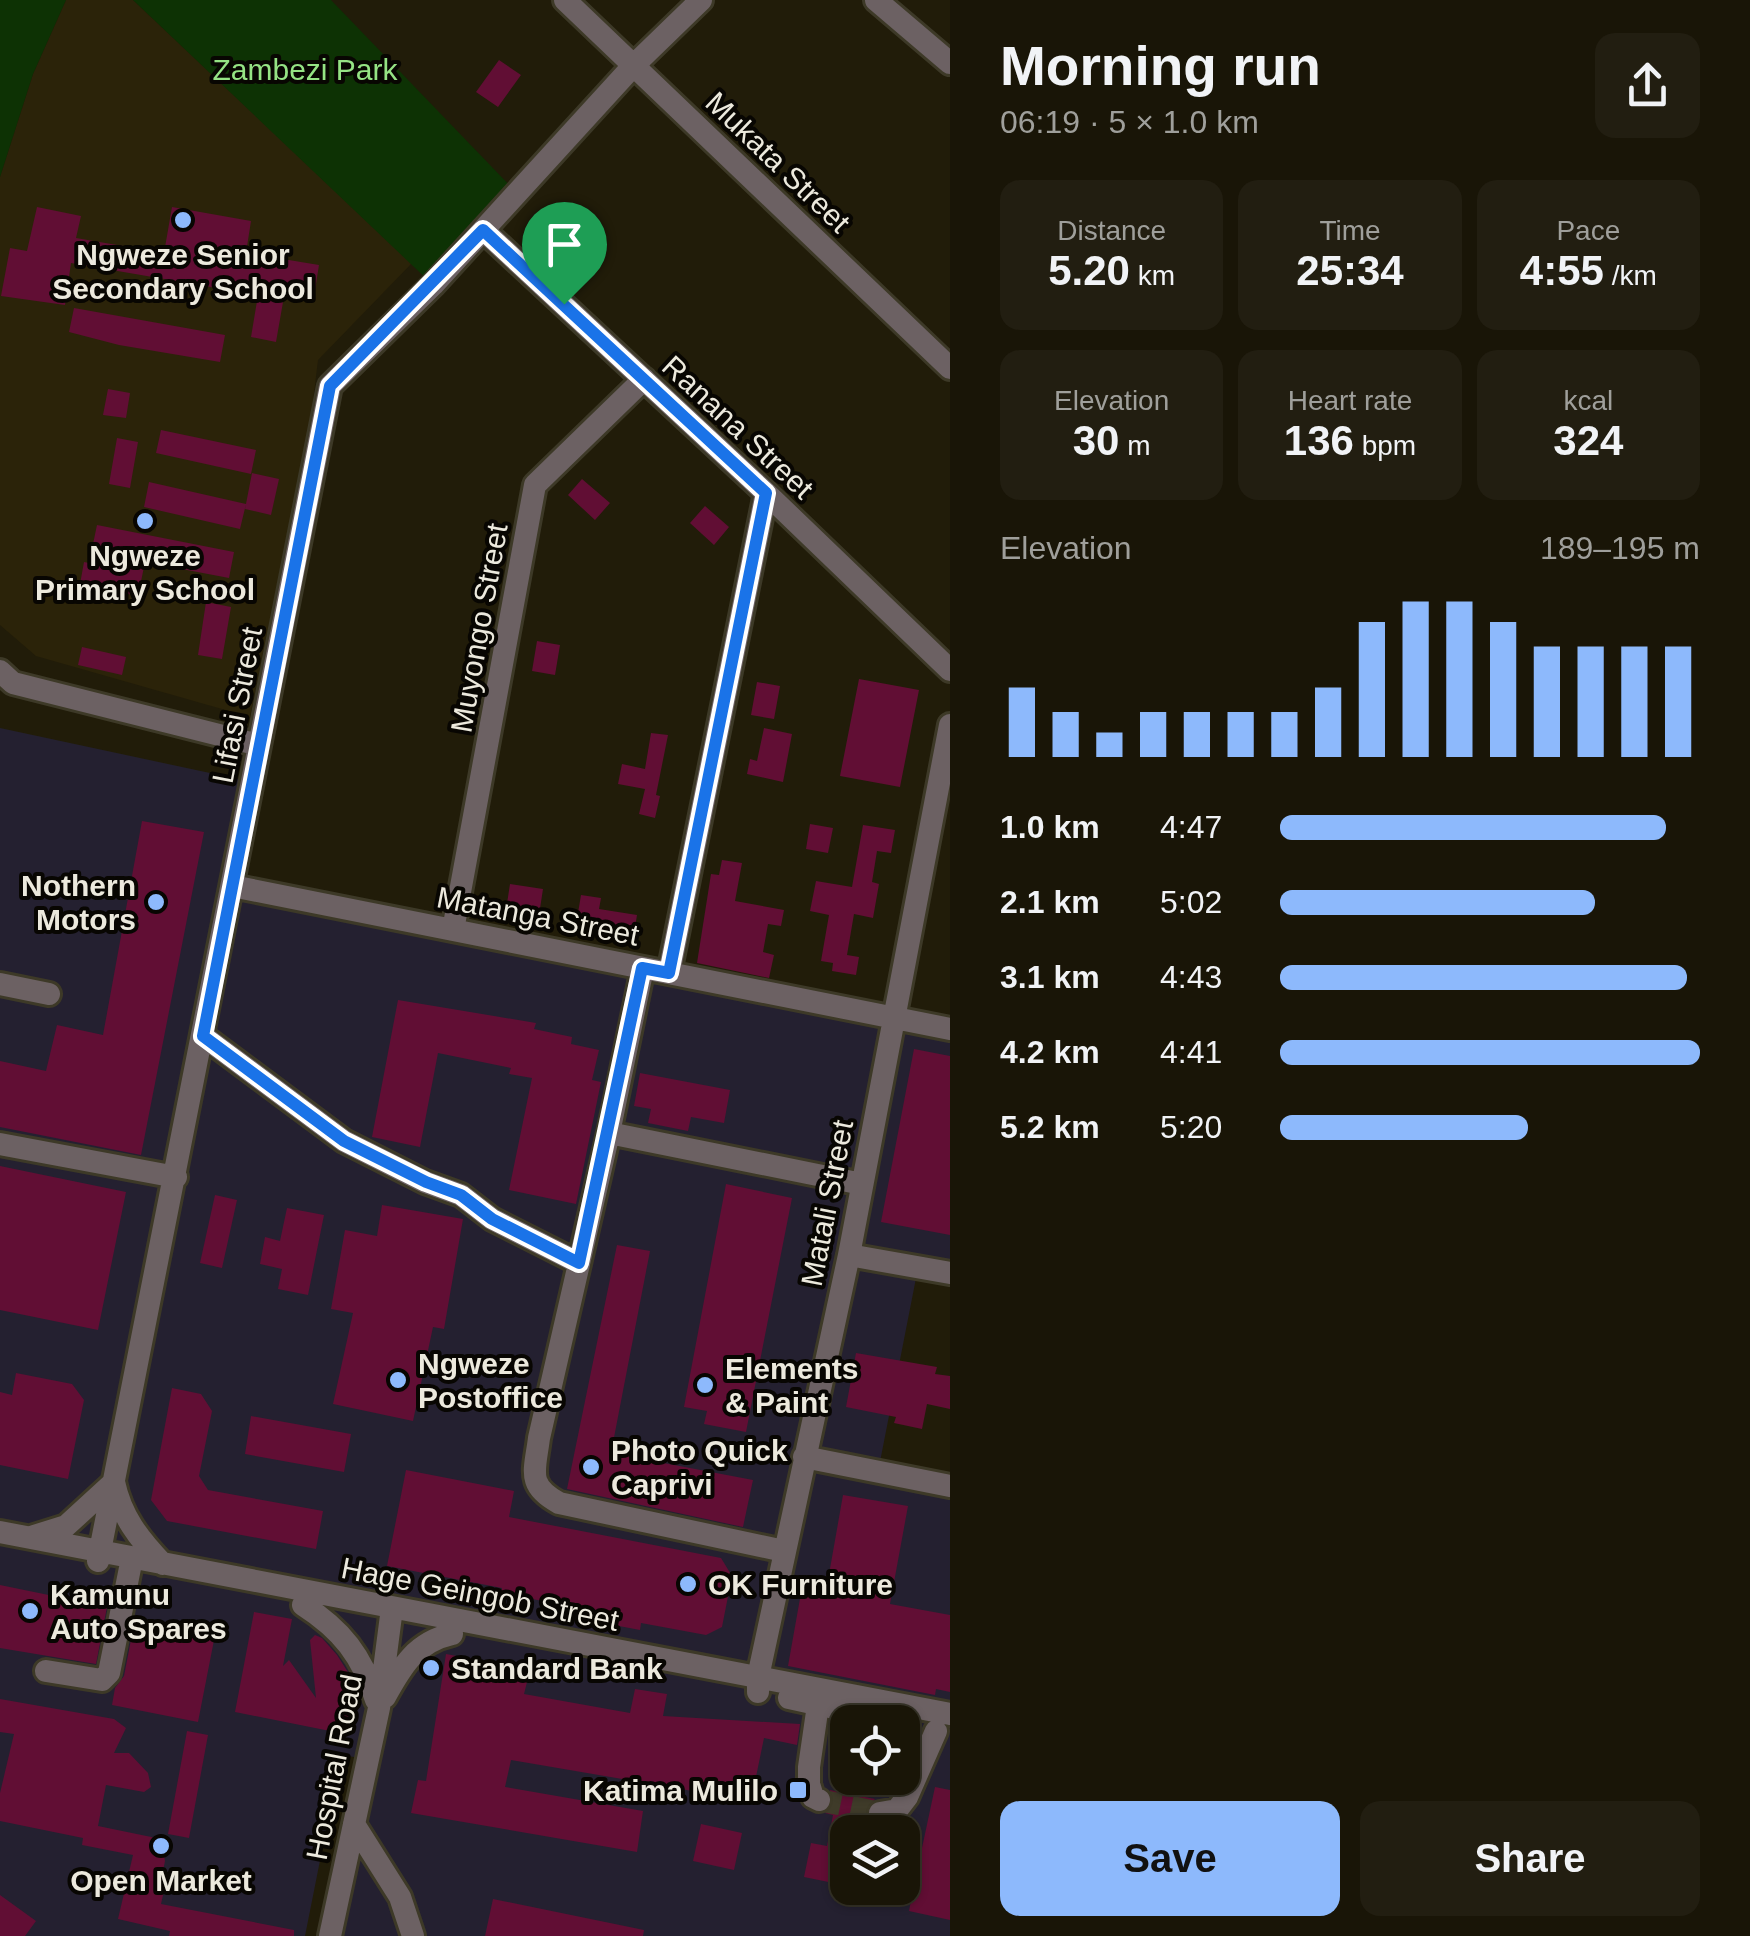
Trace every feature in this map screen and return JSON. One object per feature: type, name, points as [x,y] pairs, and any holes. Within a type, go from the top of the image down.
[{"type":"street","name":"Mukata Street","points":[[565,0],[950,368]]},
{"type":"street","name":"Lifasi Street","points":[[99,1556],[330,386],[483,230],[633,66],[701,0]]},
{"type":"street","points":[[876,0],[947,55]]},
{"type":"street","name":"Ranana Street","points":[[483,230],[950,670]]},
{"type":"street","name":"Muyongo Street","points":[[453,930],[536,484],[644,379]]},
{"type":"street","points":[[669,973],[766,493]]},
{"type":"street","points":[[0,671],[13,682],[260,746]]},
{"type":"street","name":"Matali Street","points":[[758,1684],[849,1255],[894,1018],[941,812],[950,725]]},
{"type":"street","name":"Matanga Street","points":[[232,886],[950,1028]]},
{"type":"street","points":[[642,968],[609,1133],[539,1438],[534,1479],[540,1493],[559,1504],[784,1552]]},
{"type":"street","points":[[0,984],[50,994]]},
{"type":"street","points":[[203,1036],[344,1141],[461,1195],[492,1219],[579,1263]]},
{"type":"street","points":[[609,1133],[862,1184]]},
{"type":"street","points":[[0,1144],[176,1177]]},
{"type":"street","points":[[849,1255],[950,1273]]},
{"type":"street","points":[[804,1458],[950,1486]]},
{"type":"street","points":[[28,1537],[66,1526],[114,1482]]},
{"type":"street","points":[[114,1482],[119,1506],[163,1564]]},
{"type":"street","name":"Hage Geingob Street","points":[[0,1532],[99,1556],[130,1568],[304,1605],[390,1616],[452,1634],[758,1684],[830,1708]]},
{"type":"street","name":"Hage Geingob Street","points":[[0,1542],[163,1564],[390,1616],[758,1684],[945,1726]]},
{"type":"street","points":[[46,1671],[102,1680],[110,1673],[130,1568]]},
{"type":"street","points":[[304,1605],[340,1631],[356,1651],[379,1708]]},
{"type":"street","name":"Hospital Road","points":[[330,1936],[379,1708],[390,1616]]},
{"type":"street","points":[[379,1708],[411,1656],[434,1638],[452,1634]]},
{"type":"street","points":[[818,1705],[809,1784],[813,1797],[819,1800]]},
{"type":"street","name":"Hage Geingob Street","points":[[920,1724],[945,1726]]},
{"type":"street","points":[[880,1813],[897,1810],[907,1797],[945,1726]]},
{"type":"street","points":[[354,1824],[400,1898],[414,1936]]},
{"type":"shaded area","points":[[66,0],[133,0],[412,263],[318,360],[311,418],[250,717],[36,656],[0,625],[0,177],[33,74]]},
{"type":"shaded area","points":[[0,728],[252,782],[232,885],[950,1029],[950,1273],[918,1268],[878,1472],[950,1486],[950,1936],[331,1936],[367,1759],[341,1755],[305,1936],[0,1936]]},
{"type":"green space","points":[[0,0],[66,0],[33,74],[0,177]]},
{"type":"green space","name":"Zambezi Park","points":[[133,0],[331,0],[517,193],[433,285]]},
{"type":"building","points":[[499,60],[521,75],[498,107],[476,92]]},
{"type":"building","points":[[37,207],[81,216],[76,238],[164,253],[172,207],[251,221],[246,253],[319,265],[315,290],[286,285],[276,342],[251,337],[258,295],[71,263],[65,305],[1,296],[10,248],[27,251]]},
{"type":"building","points":[[74,308],[225,335],[220,362],[119,345],[69,332]]},
{"type":"building","points":[[108,389],[130,393],[126,418],[103,415]]},
{"type":"building","points":[[161,430],[256,450],[251,474],[156,453]]},
{"type":"building","points":[[117,438],[138,442],[130,488],[109,484]]},
{"type":"building","points":[[252,473],[279,479],[271,515],[245,509]]},
{"type":"building","points":[[582,479],[610,503],[595,520],[568,495]]},
{"type":"building","points":[[149,482],[246,504],[240,529],[144,507]]},
{"type":"building","points":[[705,506],[729,527],[714,545],[690,523]]},
{"type":"building","points":[[97,525],[234,552],[229,578],[145,562],[138,596],[80,584]]},
{"type":"building","points":[[206,602],[231,607],[222,659],[198,655]]},
{"type":"building","points":[[537,641],[560,645],[555,675],[532,671]]},
{"type":"building","points":[[82,647],[126,657],[122,675],[78,665]]},
{"type":"building","points":[[859,679],[919,690],[900,787],[840,776]]},
{"type":"building","points":[[757,682],[780,686],[774,719],[751,715]]},
{"type":"building","points":[[764,728],[792,734],[783,782],[747,774],[750,759],[757,761]]},
{"type":"building","points":[[651,733],[668,735],[655,818],[639,814],[645,789],[618,784],[622,764],[645,769]]},
{"type":"building","points":[[142,821],[204,832],[141,1155],[0,1127],[0,1061],[46,1071],[57,1025],[103,1035]]},
{"type":"building","points":[[810,824],[833,828],[828,853],[806,849]]},
{"type":"building","points":[[863,825],[895,830],[891,853],[877,851],[872,882],[879,884],[873,918],[854,914],[847,955],[859,957],[856,975],[832,971],[833,963],[821,961],[829,915],[810,911],[816,881],[852,887]]},
{"type":"building","points":[[722,860],[742,863],[735,901],[784,910],[781,926],[768,924],[763,952],[774,955],[769,978],[697,963],[711,874],[719,875]]},
{"type":"building","points":[[510,884],[543,889],[539,915],[506,910]]},
{"type":"building","points":[[581,895],[601,898],[599,909],[637,915],[634,934],[612,931],[613,925],[577,919]]},
{"type":"building","points":[[398,1000],[536,1023],[534,1029],[572,1037],[571,1044],[599,1050],[592,1080],[601,1082],[576,1204],[509,1190],[532,1078],[509,1074],[511,1068],[438,1053],[420,1147],[372,1137]]},
{"type":"building","points":[[914,1049],[950,1056],[950,1235],[881,1222]]},
{"type":"building","points":[[640,1073],[730,1090],[724,1123],[691,1117],[688,1131],[648,1123],[651,1109],[634,1106]]},
{"type":"building","points":[[0,1166],[126,1192],[98,1330],[0,1310]]},
{"type":"building","points":[[726,1184],[792,1198],[746,1432],[704,1424],[707,1411],[684,1407]]},
{"type":"building","points":[[215,1195],[237,1200],[222,1268],[200,1263]]},
{"type":"building","points":[[382,1205],[463,1219],[444,1329],[433,1327],[413,1421],[333,1404],[353,1313],[331,1309],[345,1230],[377,1236]]},
{"type":"building","points":[[287,1208],[324,1215],[308,1295],[278,1289],[282,1269],[260,1264],[265,1237],[280,1241]]},
{"type":"building","points":[[617,1245],[650,1251],[611,1453],[753,1480],[743,1527],[567,1489]]},
{"type":"building","points":[[856,1353],[937,1367],[935,1374],[950,1376],[950,1409],[927,1404],[922,1429],[894,1423],[896,1417],[846,1407]]},
{"type":"building","points":[[16,1373],[72,1384],[84,1400],[68,1479],[0,1465],[0,1392],[12,1395]]},
{"type":"building","points":[[172,1388],[201,1394],[212,1411],[199,1476],[208,1490],[323,1511],[316,1549],[167,1521],[151,1500]]},
{"type":"building","points":[[251,1416],[351,1434],[344,1472],[245,1454]]},
{"type":"building","points":[[406,1470],[514,1491],[509,1517],[721,1558],[732,1576],[722,1627],[706,1635],[641,1623],[640,1630],[566,1616],[568,1606],[501,1593],[502,1588],[387,1566]]},
{"type":"building","points":[[843,1495],[908,1506],[890,1604],[950,1615],[950,1692],[936,1689],[935,1695],[788,1666],[804,1576],[828,1580]]},
{"type":"building","points":[[0,1585],[107,1607],[96,1664],[0,1648]]},
{"type":"building","points":[[254,1612],[292,1619],[283,1666],[289,1660],[316,1698],[310,1640],[315,1635],[322,1638],[337,1655],[351,1677],[352,1698],[345,1734],[235,1712]]},
{"type":"building","points":[[135,1619],[215,1635],[198,1722],[112,1705],[115,1688],[124,1676]]},
{"type":"building","points":[[446,1654],[530,1670],[524,1694],[630,1713],[635,1689],[667,1694],[663,1716],[800,1724],[797,1745],[764,1738],[751,1801],[511,1760],[505,1787],[643,1811],[637,1852],[411,1813],[418,1780],[426,1781]]},
{"type":"building","points":[[0,1699],[114,1719],[126,1728],[114,1753],[129,1753],[148,1773],[151,1787],[144,1792],[106,1785],[98,1826],[161,1839],[165,1861],[161,1881],[166,1882],[161,1904],[294,1930],[294,1936],[169,1936],[170,1931],[118,1919],[133,1855],[82,1845],[83,1838],[0,1821],[0,1793],[14,1734],[0,1732]]},
{"type":"building","points":[[187,1731],[208,1735],[189,1838],[168,1834]]},
{"type":"building","points":[[935,1787],[950,1790],[950,1920],[909,1911],[910,1905],[920,1905],[920,1857]]},
{"type":"building","points":[[831,1795],[875,1799],[866,1809],[867,1815],[825,1813],[833,1806]]},
{"type":"building","points":[[701,1824],[742,1833],[734,1870],[693,1861]]},
{"type":"building","points":[[830,1830],[830,1882],[804,1877],[811,1843],[827,1846]]},
{"type":"building","points":[[0,1895],[36,1921],[25,1936],[0,1936]]},
{"type":"building","points":[[493,1899],[644,1930],[643,1936],[485,1936]]},
{"type":"tunnel","points":[[819,1800],[880,1813]]},
{"type":"place","name":"Ngweze Senior Secondary School","points":[[183,220]]},
{"type":"place","name":"Ngweze Primary School","points":[[145,521]]},
{"type":"place","name":"Nothern Motors","points":[[156,902]]},
{"type":"place","name":"Ngweze Postoffice","points":[[398,1380]]},
{"type":"place","name":"Elements & Paint","points":[[705,1385]]},
{"type":"place","name":"Photo Quick Caprivi","points":[[591,1467]]},
{"type":"place","name":"OK Furniture","points":[[688,1584]]},
{"type":"place","name":"Kamunu Auto Spares","points":[[30,1611]]},
{"type":"place","name":"Standard Bank","points":[[431,1668]]},
{"type":"place","name":"Katima Mulilo","points":[[798,1790]]},
{"type":"place","name":"Open Market","points":[[161,1846]]},
{"type":"route","points":[[483,230],[564,304],[766,493],[669,973],[642,968],[579,1263],[492,1219],[461,1195],[344,1141],[203,1036],[330,386],[483,230]]}]
